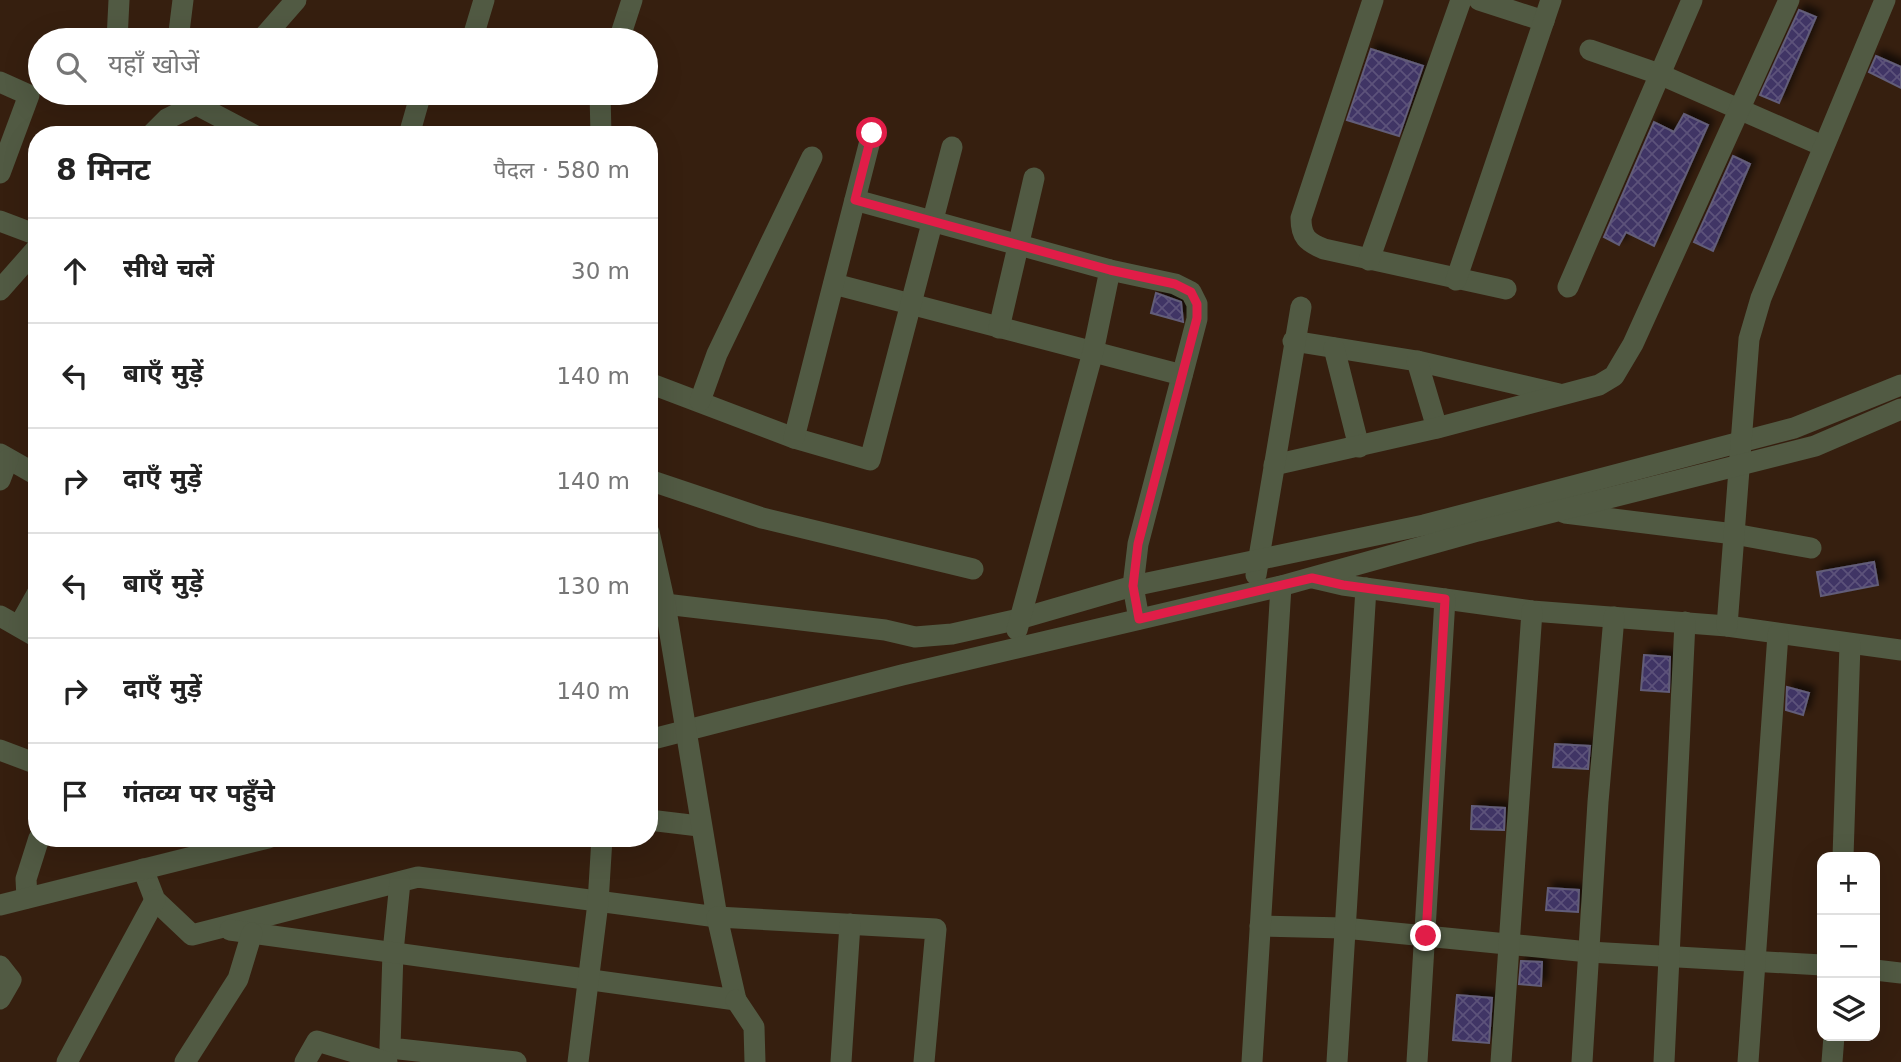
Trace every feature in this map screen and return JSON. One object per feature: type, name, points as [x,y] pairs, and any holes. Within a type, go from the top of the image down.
[{"type":"street","points":[[118,28],[120,0]]},
{"type":"street","points":[[180,28],[183,0]]},
{"type":"street","points":[[272,28],[296,0]]},
{"type":"street","points":[[476,28],[484,0]]},
{"type":"street","points":[[623,28],[632,0]]},
{"type":"street","points":[[1373,0],[1301,218],[1301,232],[1308,242],[1369,260],[1506,289]]},
{"type":"street","points":[[1369,260],[1461,0]]},
{"type":"street","points":[[1479,0],[1544,21]]},
{"type":"street","points":[[1456,280],[1551,0]]},
{"type":"street","points":[[1568,287],[1692,0]]},
{"type":"street","points":[[1274,465],[1359,447],[1564,395],[1599,385],[1614,376],[1633,344],[1741,112],[1789,0]]},
{"type":"street","points":[[1727,626],[1746,365],[1760,298],[1885,0]]},
{"type":"street","points":[[1590,50],[1659,74],[1823,146]]},
{"type":"street","points":[[0,82],[28,95]]},
{"type":"street","points":[[0,173],[28,98]]},
{"type":"street","points":[[160,126],[184,105]]},
{"type":"street","points":[[202,105],[238,126]]},
{"type":"street","points":[[412,126],[418,105]]},
{"type":"street","points":[[600,105],[601,126]]},
{"type":"street","points":[[794,438],[872,133]]},
{"type":"street","points":[[658,386],[794,438],[870,460],[952,147]]},
{"type":"street","points":[[700,401],[717,355],[812,157]]},
{"type":"street","points":[[999,328],[1034,178]]},
{"type":"street","points":[[855,200],[935,219],[1018,246],[1175,284],[1191,292],[1197,304],[1197,318],[1138,544],[1136,602]]},
{"type":"street","points":[[0,221],[28,232]]},
{"type":"street","points":[[0,290],[28,258]]},
{"type":"street","points":[[1016,635],[1093,352],[1110,270]]},
{"type":"street","points":[[834,284],[1182,375]]},
{"type":"street","points":[[1256,575],[1293,341],[1301,307]]},
{"type":"street","points":[[1293,341],[1417,361],[1564,395]]},
{"type":"street","points":[[1334,348],[1359,447]]},
{"type":"street","points":[[1417,361],[1437,428]]},
{"type":"street","points":[[665,604],[885,630],[915,637],[1016,635],[1136,602],[1256,575],[1281,586],[1553,512],[1740,452],[1901,385]]},
{"type":"street","points":[[658,736],[685,723],[1136,602],[1256,575],[1424,525],[1740,452],[1815,446],[1901,410]]},
{"type":"street","points":[[0,480],[4,457],[28,470]]},
{"type":"street","points":[[658,483],[762,518],[973,569]]},
{"type":"street","points":[[1553,512],[1734,534],[1811,548]]},
{"type":"street","points":[[658,572],[685,723],[699,826],[717,917],[736,1000],[754,1027],[755,1062]]},
{"type":"street","points":[[1312,578],[1532,611],[1727,626],[1901,650]]},
{"type":"street","points":[[1252,1062],[1281,586]]},
{"type":"street","points":[[1337,1062],[1366,588]]},
{"type":"street","points":[[1417,1062],[1445,599]]},
{"type":"street","points":[[1501,1062],[1532,611]]},
{"type":"street","points":[[0,616],[28,631]]},
{"type":"street","points":[[1582,1062],[1614,617]]},
{"type":"street","points":[[1664,1062],[1685,622]]},
{"type":"street","points":[[1748,1062],[1778,634]]},
{"type":"street","points":[[1843,852],[1850,644]]},
{"type":"street","points":[[0,750],[28,761]]},
{"type":"street","points":[[658,821],[699,826]]},
{"type":"street","points":[[26,889],[37,847]]},
{"type":"street","points":[[0,905],[26,889],[143,869],[232,847]]},
{"type":"street","points":[[578,1062],[598,903],[601,847]]},
{"type":"street","points":[[143,869],[155,900],[192,935],[418,877],[717,917],[936,929],[924,1062]]},
{"type":"street","points":[[388,1057],[393,952],[400,882]]},
{"type":"street","points":[[66,1062],[155,900]]},
{"type":"street","points":[[841,1062],[850,924]]},
{"type":"street","points":[[1260,926],[1344,928],[1589,952],[1817,965]]},
{"type":"street","points":[[218,928],[736,1000]]},
{"type":"street","points":[[185,1062],[237,979],[252,933]]},
{"type":"street","points":[[0,966],[11,980],[0,999]]},
{"type":"street","points":[[1880,971],[1901,973]]},
{"type":"street","points":[[305,1062],[317,1041],[388,1057],[516,1062]]},
{"type":"street","points":[[1832,1062],[1834,1041]]},
{"type":"building","points":[[1799,10],[1816,17],[1779,103],[1760,95]]},
{"type":"building","points":[[1371,49],[1423,66],[1399,136],[1347,120]]},
{"type":"building","points":[[1876,56],[1901,67],[1901,88],[1869,72]]},
{"type":"building","points":[[1684,114],[1708,125],[1654,246],[1626,232],[1619,245],[1604,237],[1654,122],[1674,132]]},
{"type":"building","points":[[1733,156],[1750,164],[1713,251],[1694,242]]},
{"type":"building","points":[[1156,293],[1181,302],[1183,322],[1151,313]]},
{"type":"building","points":[[1874,562],[1878,585],[1821,596],[1817,572]]},
{"type":"building","points":[[1644,655],[1670,657],[1669,692],[1641,690]]},
{"type":"building","points":[[1787,687],[1809,693],[1803,715],[1786,710]]},
{"type":"building","points":[[1555,744],[1590,746],[1588,769],[1553,767]]},
{"type":"building","points":[[1472,806],[1505,808],[1504,830],[1471,829]]},
{"type":"building","points":[[1548,888],[1579,890],[1578,912],[1546,910]]},
{"type":"building","points":[[1521,961],[1542,962],[1541,986],[1519,984]]},
{"type":"building","points":[[1457,995],[1492,998],[1489,1043],[1453,1040]]},
{"type":"route","points":[[872,133],[855,200],[935,219],[1018,246],[1175,284],[1191,292],[1197,304],[1197,318],[1138,544],[1133,586],[1139,619],[1312,578],[1445,599],[1426,936]]}]
